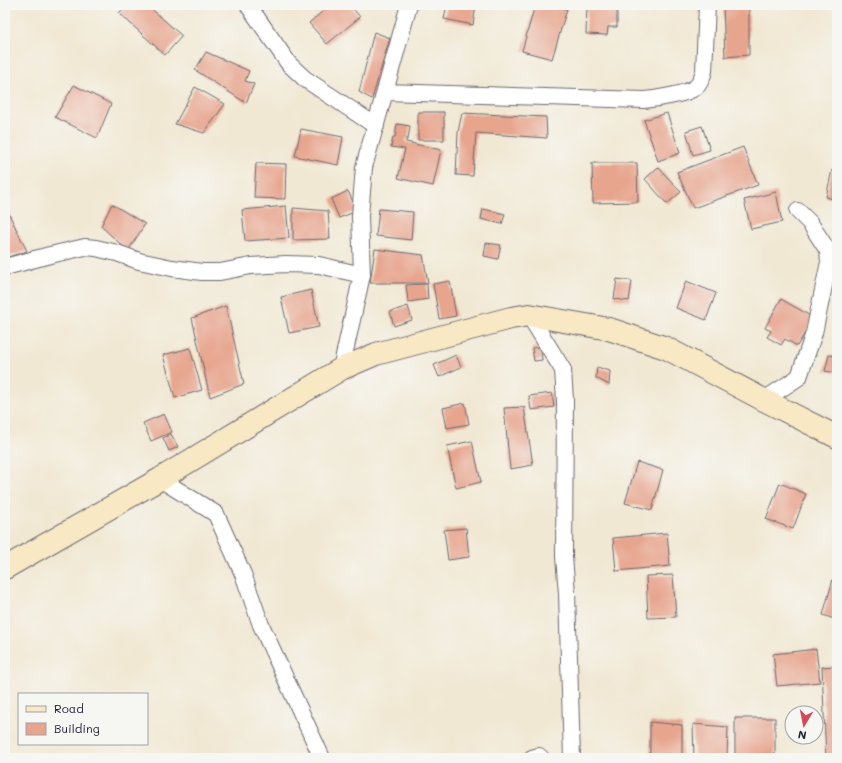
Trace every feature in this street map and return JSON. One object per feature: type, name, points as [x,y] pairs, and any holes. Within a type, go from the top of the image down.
[{"type":"main road","points":[[5,568],[160,479],[341,369],[376,354],[511,318],[529,315],[609,329],[666,348],[837,437]]},
{"type":"street","points":[[248,5],[289,64],[305,79],[376,126]]},
{"type":"street","points":[[341,369],[362,275],[360,216],[364,168],[409,5]]},
{"type":"street","points":[[386,92],[644,100],[663,98],[695,88],[701,81],[704,71],[707,5]]},
{"type":"street","points":[[764,400],[799,377],[814,333],[832,251],[810,223],[798,211]]},
{"type":"street","points":[[5,267],[85,247],[117,253],[140,261],[172,268],[202,272],[220,272],[251,266],[286,264],[319,265],[362,275]]},
{"type":"street","points":[[529,315],[563,370],[565,400],[564,557],[567,593],[572,758]]},
{"type":"street","points":[[160,479],[216,514],[242,574],[261,625],[322,758]]},
{"type":"street","points":[[532,758],[539,756],[541,758]]},
{"type":"building","points":[[127,5],[147,5],[182,36],[165,55],[119,13]]},
{"type":"building","points":[[308,5],[322,5],[315,11]]},
{"type":"building","points":[[330,5],[350,5],[360,17],[327,44],[309,23]]},
{"type":"building","points":[[447,5],[476,5],[473,25],[444,19]]},
{"type":"building","points":[[535,5],[553,5],[567,9],[552,59],[522,51]]},
{"type":"building","points":[[587,5],[617,5],[617,27],[608,27],[607,35],[586,34]]},
{"type":"building","points":[[723,5],[749,5],[749,55],[725,57]]},
{"type":"building","points":[[374,32],[390,38],[372,99],[359,92]]},
{"type":"building","points":[[206,52],[249,71],[245,81],[254,84],[246,103],[195,70]]},
{"type":"building","points":[[74,85],[111,104],[97,138],[55,117]]},
{"type":"building","points":[[195,87],[225,104],[204,133],[175,124]]},
{"type":"building","points":[[418,112],[444,112],[444,140],[418,140]]},
{"type":"building","points":[[462,113],[546,117],[547,138],[476,133],[473,176],[456,175],[458,132]]},
{"type":"building","points":[[667,113],[680,153],[658,161],[644,120]]},
{"type":"building","points":[[397,124],[410,126],[408,139],[406,139],[406,142],[441,150],[433,186],[398,178],[405,149],[391,147],[393,137],[395,137]]},
{"type":"building","points":[[702,126],[710,150],[693,155],[686,131]]},
{"type":"building","points":[[301,129],[343,137],[338,165],[295,156]]},
{"type":"building","points":[[743,147],[758,185],[693,208],[677,172]]},
{"type":"building","points":[[256,163],[286,164],[285,199],[254,198]]},
{"type":"building","points":[[592,163],[637,163],[638,202],[593,203]]},
{"type":"building","points":[[658,167],[681,192],[667,204],[645,179]]},
{"type":"building","points":[[832,170],[837,172],[837,200],[826,197]]},
{"type":"building","points":[[348,191],[357,211],[339,218],[331,199]]},
{"type":"building","points":[[776,192],[782,222],[751,229],[744,200]]},
{"type":"building","points":[[112,204],[145,224],[128,251],[101,226]]},
{"type":"building","points":[[5,206],[27,251],[5,258]]},
{"type":"building","points":[[286,206],[289,238],[245,241],[242,210]]},
{"type":"building","points":[[293,208],[328,211],[330,239],[293,240]]},
{"type":"building","points":[[379,209],[413,212],[411,240],[376,236]]},
{"type":"building","points":[[483,209],[505,214],[502,224],[481,219]]},
{"type":"building","points":[[486,243],[501,245],[498,259],[484,256]]},
{"type":"building","points":[[375,249],[423,255],[428,283],[370,283]]},
{"type":"building","points":[[617,279],[632,281],[629,301],[614,299]]},
{"type":"building","points":[[450,281],[456,316],[439,319],[433,284]]},
{"type":"building","points":[[686,281],[716,293],[706,320],[676,308]]},
{"type":"building","points":[[427,284],[428,299],[408,302],[406,285]]},
{"type":"building","points":[[311,290],[319,327],[289,333],[281,297]]},
{"type":"building","points":[[781,299],[814,318],[797,346],[785,339],[781,345],[767,337],[771,331],[765,328]]},
{"type":"building","points":[[226,306],[244,384],[210,397],[192,318]]},
{"type":"building","points":[[408,306],[412,320],[394,326],[390,312]]},
{"type":"building","points":[[541,347],[542,360],[534,361],[532,348]]},
{"type":"building","points":[[190,348],[202,390],[175,398],[163,355]]},
{"type":"building","points":[[456,355],[461,367],[439,377],[434,365]]},
{"type":"building","points":[[829,355],[837,356],[837,373],[825,371]]},
{"type":"building","points":[[597,367],[610,371],[609,385],[596,378]]},
{"type":"building","points":[[552,393],[554,407],[531,410],[529,396]]},
{"type":"building","points":[[465,403],[469,424],[447,428],[443,408]]},
{"type":"building","points":[[524,407],[533,465],[510,469],[504,408]]},
{"type":"building","points":[[164,414],[172,432],[151,441],[143,423]]},
{"type":"building","points":[[171,434],[178,447],[169,451],[163,438]]},
{"type":"building","points":[[472,441],[481,482],[456,488],[447,446]]},
{"type":"building","points":[[637,462],[663,470],[652,510],[625,503]]},
{"type":"building","points":[[780,483],[806,494],[793,529],[766,519]]},
{"type":"building","points":[[466,528],[469,557],[448,560],[444,530]]},
{"type":"building","points":[[667,533],[670,566],[616,571],[613,538]]},
{"type":"building","points":[[673,575],[676,617],[648,618],[646,576]]},
{"type":"building","points":[[833,579],[837,581],[837,620],[823,615]]},
{"type":"building","points":[[816,649],[820,682],[777,686],[773,654]]},
{"type":"building","points":[[837,666],[837,757],[826,758],[822,667]]},
{"type":"building","points":[[735,718],[775,718],[775,758],[735,758]]},
{"type":"building","points":[[650,722],[682,725],[682,758],[650,758]]},
{"type":"building","points":[[693,724],[728,727],[727,758],[694,758]]}]
